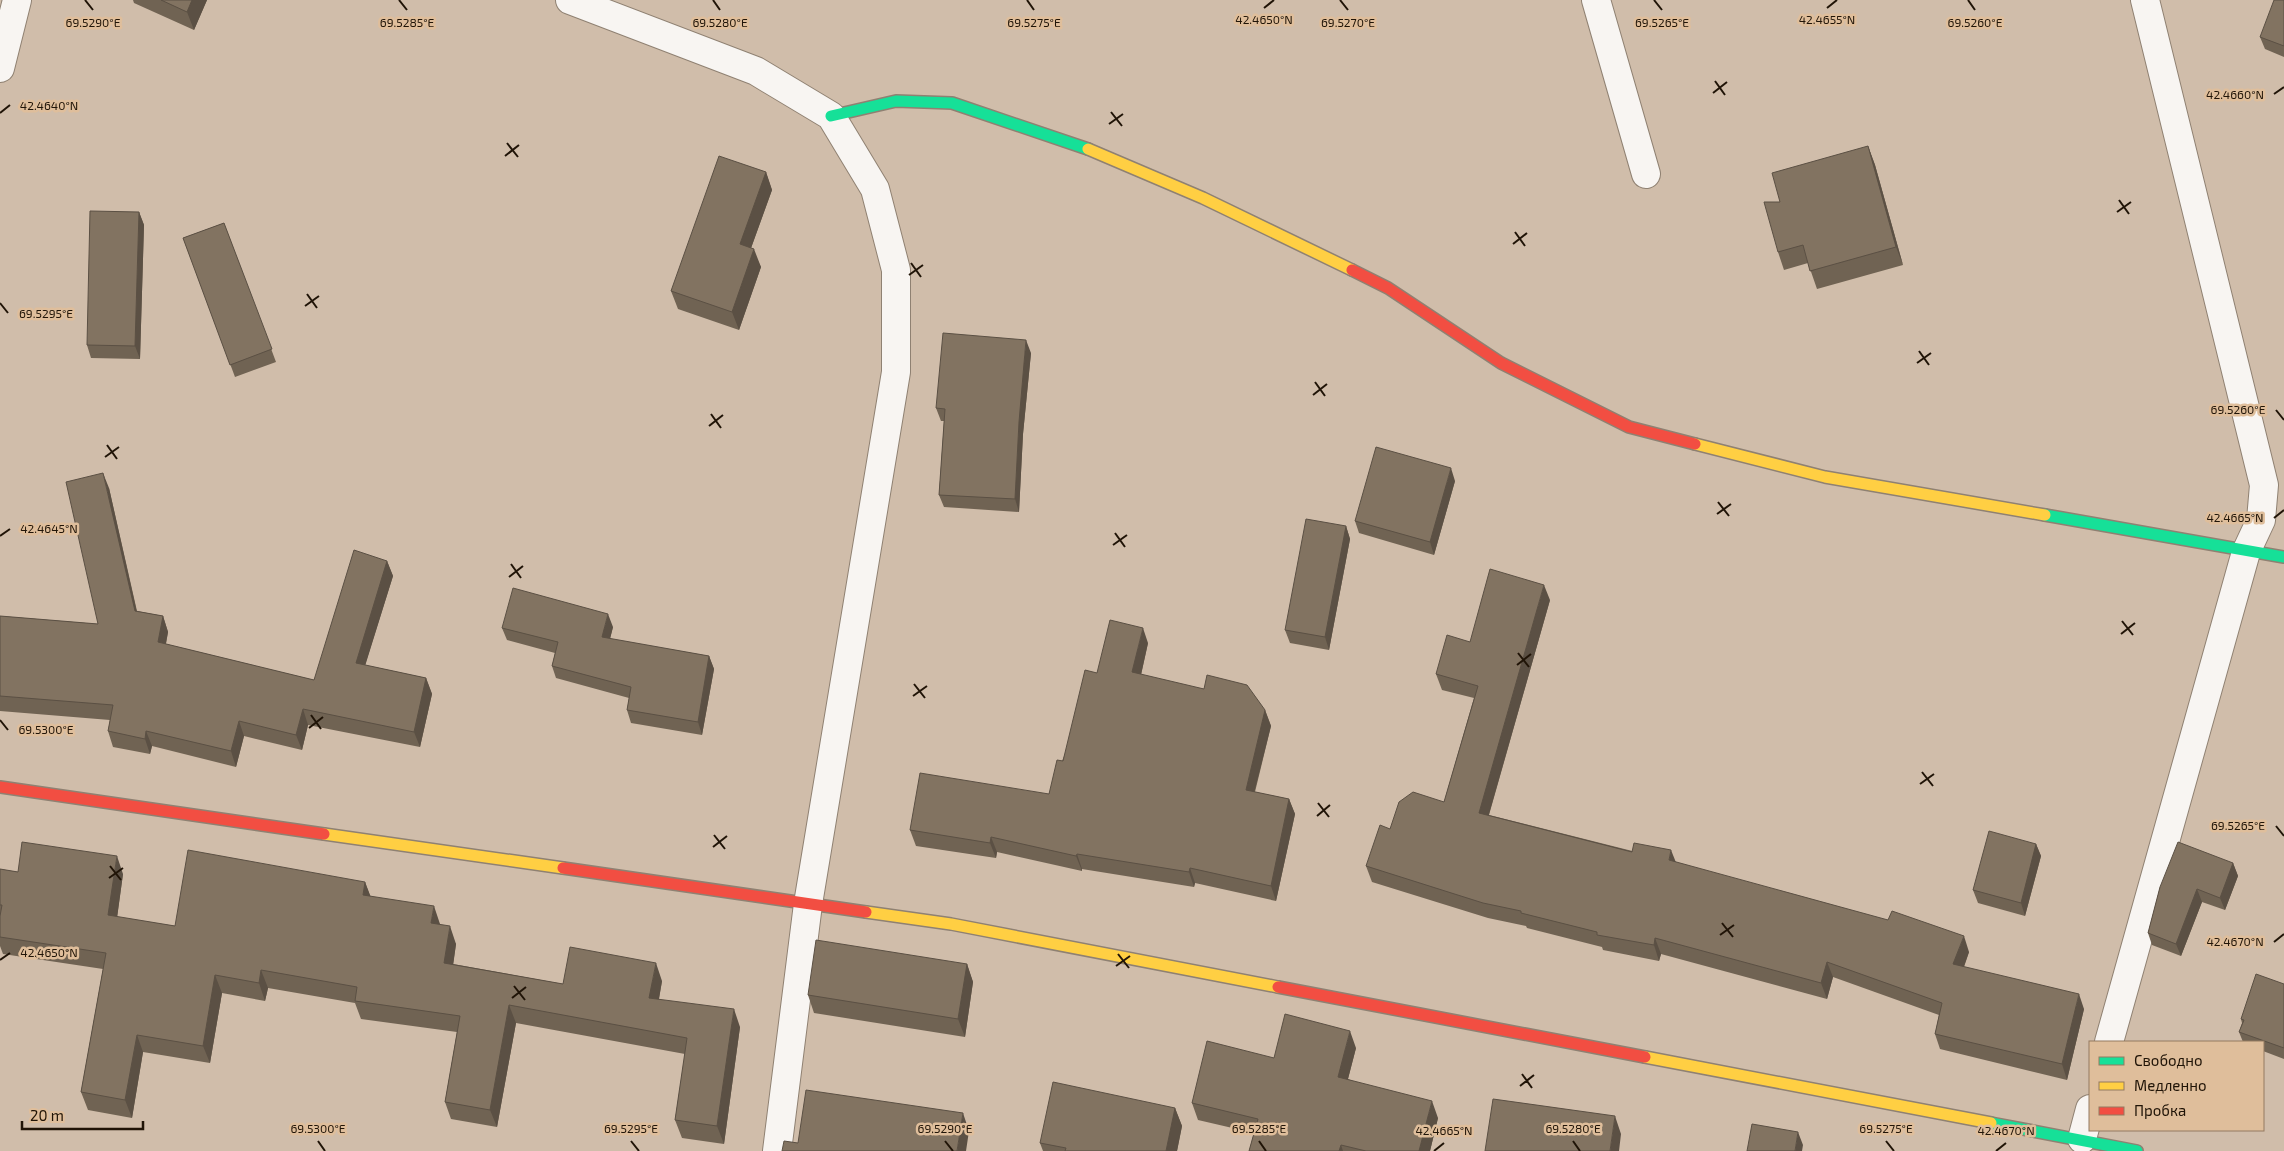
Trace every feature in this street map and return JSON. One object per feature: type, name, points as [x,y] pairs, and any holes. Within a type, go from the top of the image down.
[{"type":"street","points":[[0,68],[17,0]]},
{"type":"street","points":[[570,0],[756,71],[831,116],[875,189],[896,270],[896,372],[808,904],[777,1151]]},
{"type":"street","points":[[1596,0],[1646,174]]},
{"type":"street","points":[[2109,1041],[2246,552],[2261,520],[2264,485],[2145,0]]},
{"type":"street","points":[[831,116],[896,101],[952,103],[1095,151],[1203,198],[1388,288],[1501,363],[1629,427],[1825,477],[2246,552],[2284,557]]},
{"type":"street","points":[[0,787],[960,925],[2137,1151]]},
{"type":"street","points":[[2082,1139],[2089,1113]]},
{"type":"building","points":[[161,0],[192,0],[187,12]]},
{"type":"building","points":[[2274,0],[2284,0],[2284,46],[2260,37]]},
{"type":"building","points":[[1868,146],[1896,247],[1810,271],[1803,245],[1778,252],[1764,202],[1780,202],[1772,173]]},
{"type":"building","points":[[719,156],[766,172],[740,244],[754,249],[732,312],[671,291]]},
{"type":"building","points":[[90,211],[139,212],[135,346],[87,345]]},
{"type":"building","points":[[224,223],[272,349],[230,365],[183,238]]},
{"type":"building","points":[[943,333],[1026,340],[1015,499],[939,495],[945,409],[936,408]]},
{"type":"building","points":[[1376,447],[1451,468],[1430,542],[1355,521]]},
{"type":"building","points":[[103,473],[135,611],[163,616],[158,642],[314,680],[354,550],[387,561],[356,663],[426,678],[414,732],[303,709],[296,735],[239,721],[231,751],[146,731],[145,739],[108,731],[113,705],[0,696],[0,616],[98,624],[66,482]]},
{"type":"building","points":[[1306,519],[1346,526],[1325,637],[1285,630]]},
{"type":"building","points":[[1490,569],[1544,585],[1479,813],[1632,852],[1634,843],[1671,850],[1669,860],[1888,920],[1892,911],[1964,936],[1953,964],[2079,994],[2062,1064],[1935,1034],[1942,1003],[1827,962],[1821,983],[1655,938],[1654,945],[1597,935],[1597,932],[1521,913],[1521,911],[1483,903],[1366,866],[1380,825],[1390,829],[1399,802],[1413,792],[1444,802],[1478,686],[1436,674],[1447,635],[1470,642]]},
{"type":"building","points":[[513,588],[608,614],[602,637],[709,656],[698,722],[627,710],[631,687],[552,666],[558,642],[502,628]]},
{"type":"building","points":[[1110,620],[1143,628],[1132,672],[1204,689],[1207,675],[1247,685],[1265,710],[1246,790],[1289,799],[1271,886],[1190,868],[1189,872],[1077,854],[1076,856],[991,837],[990,843],[910,830],[920,773],[1049,794],[1057,760],[1063,761],[1085,670],[1097,673]]},
{"type":"building","points":[[1989,831],[2036,844],[2021,903],[1973,890]]},
{"type":"building","points":[[22,842],[117,856],[108,915],[175,926],[188,850],[365,882],[363,895],[434,906],[431,923],[450,926],[444,963],[563,984],[570,947],[656,963],[649,998],[734,1009],[717,1126],[675,1120],[687,1038],[509,1005],[490,1110],[445,1102],[460,1016],[355,1001],[357,987],[261,970],[259,983],[215,975],[203,1046],[137,1035],[125,1100],[81,1092],[106,953],[0,937],[2,905],[0,905],[0,869],[18,872]]},
{"type":"building","points":[[2178,842],[2233,863],[2220,898],[2197,889],[2176,944],[2148,933],[2160,887]]},
{"type":"building","points":[[816,940],[967,964],[958,1019],[808,995]]},
{"type":"building","points":[[2256,974],[2284,984],[2284,1048],[2239,1032],[2244,1020],[2241,1019]]},
{"type":"building","points":[[1285,1014],[1350,1031],[1338,1077],[1432,1101],[1419,1151],[1366,1151],[1341,1145],[1339,1151],[1249,1151],[1258,1119],[1192,1103],[1207,1041],[1274,1058]]},
{"type":"building","points":[[1053,1082],[1175,1108],[1166,1151],[1065,1151],[1066,1148],[1040,1143]]},
{"type":"building","points":[[806,1090],[963,1113],[957,1151],[782,1151],[784,1141],[798,1143]]},
{"type":"building","points":[[1493,1099],[1615,1116],[1610,1151],[1485,1151]]},
{"type":"building","points":[[1752,1124],[1798,1132],[1795,1151],[1747,1151]]},
{"type":"traffic: fast","points":[[831,116],[896,101],[952,103],[1088,149]]},
{"type":"traffic: fast","points":[[2045,515],[2284,557]]},
{"type":"traffic: fast","points":[[1991,1123],[2137,1151]]},
{"type":"traffic: slow","points":[[1088,149],[1203,198],[1352,270]]},
{"type":"traffic: slow","points":[[1695,444],[1825,477],[2045,515]]},
{"type":"traffic: slow","points":[[324,834],[563,868]]},
{"type":"traffic: slow","points":[[866,912],[951,924],[1278,987]]},
{"type":"traffic: slow","points":[[1645,1057],[1991,1123]]},
{"type":"traffic: jam","points":[[1352,270],[1388,288],[1501,363],[1629,427],[1695,444]]},
{"type":"traffic: jam","points":[[0,787],[324,834]]},
{"type":"traffic: jam","points":[[563,868],[866,912]]},
{"type":"traffic: jam","points":[[1278,987],[1645,1057]]}]
